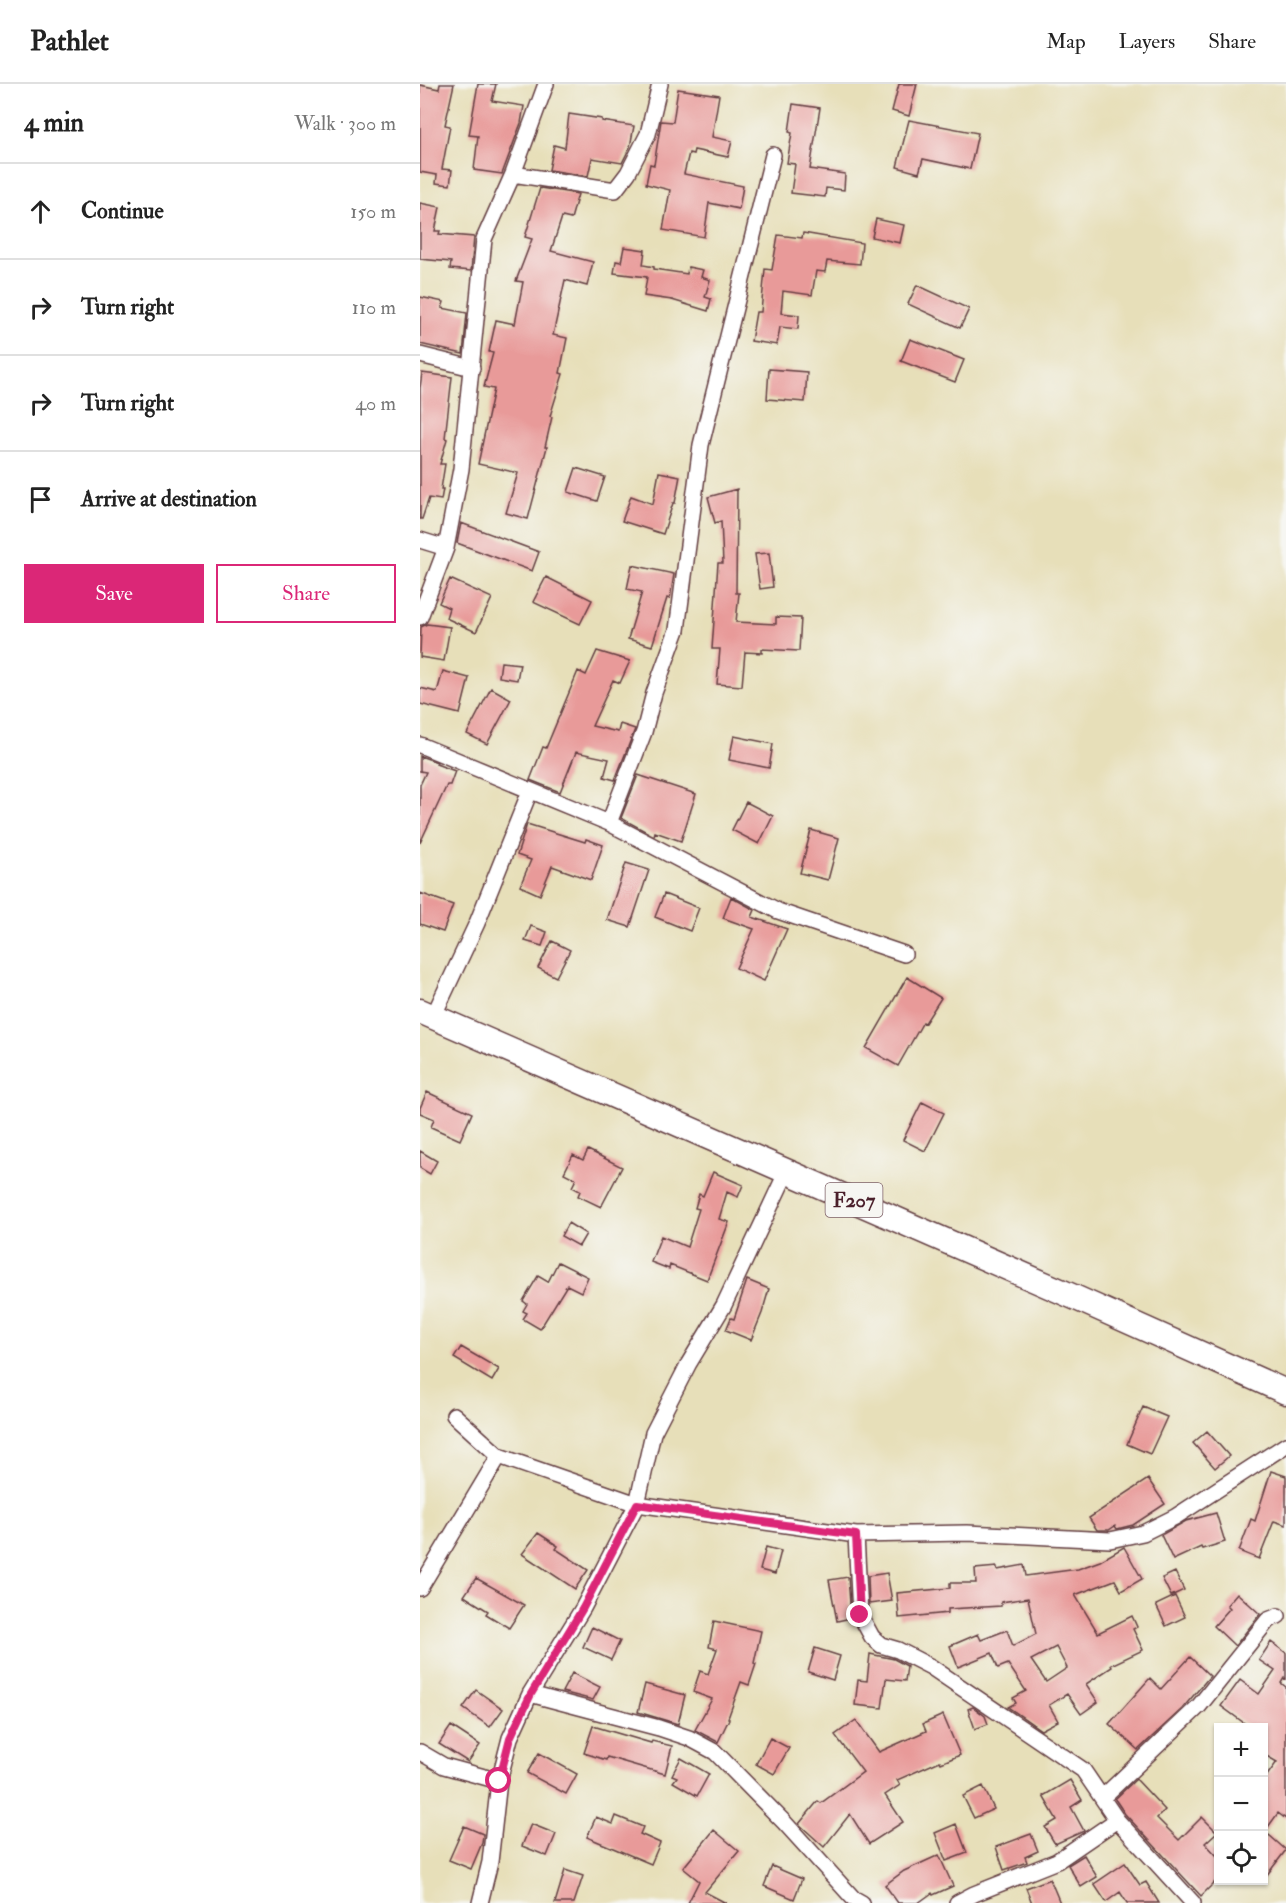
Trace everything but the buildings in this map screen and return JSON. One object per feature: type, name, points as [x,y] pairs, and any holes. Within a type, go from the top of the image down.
[{"type":"main road","name":"F207","points":[[426,1014],[1286,1392]]},
{"type":"street","points":[[420,617],[446,548],[460,469],[484,239],[513,174],[546,84]]},
{"type":"street","points":[[513,174],[615,190],[628,173],[648,134],[660,84]]},
{"type":"street","points":[[609,823],[644,732],[654,693],[677,630],[701,445],[773,155]]},
{"type":"street","points":[[420,355],[472,368]]},
{"type":"street","points":[[420,540],[446,548]]},
{"type":"street","points":[[420,745],[609,823],[778,911],[904,954]]},
{"type":"street","points":[[426,1014],[477,923],[530,791]]},
{"type":"street","points":[[480,1903],[490,1862],[499,1781],[510,1738],[531,1694],[583,1608],[637,1504],[653,1432],[689,1363],[724,1305],[787,1171]]},
{"type":"street","points":[[454,1415],[499,1456],[637,1504],[856,1535],[967,1533],[1110,1540],[1143,1533],[1175,1517],[1286,1445]]},
{"type":"street","points":[[420,1588],[499,1456]]},
{"type":"street","points":[[856,1535],[860,1615],[872,1637],[881,1645],[898,1650],[931,1667],[1083,1770],[1117,1820],[1193,1903]]},
{"type":"street","points":[[1102,1798],[1199,1706],[1268,1620],[1278,1616]]},
{"type":"street","points":[[531,1694],[659,1728],[689,1738],[715,1752],[853,1898],[862,1903]]},
{"type":"street","points":[[420,1752],[444,1766],[499,1781]]},
{"type":"street","points":[[957,1903],[1057,1861],[1117,1820]]},
{"type":"route","points":[[499,1781],[510,1738],[531,1694],[583,1608],[637,1504],[856,1535],[860,1615]]}]
